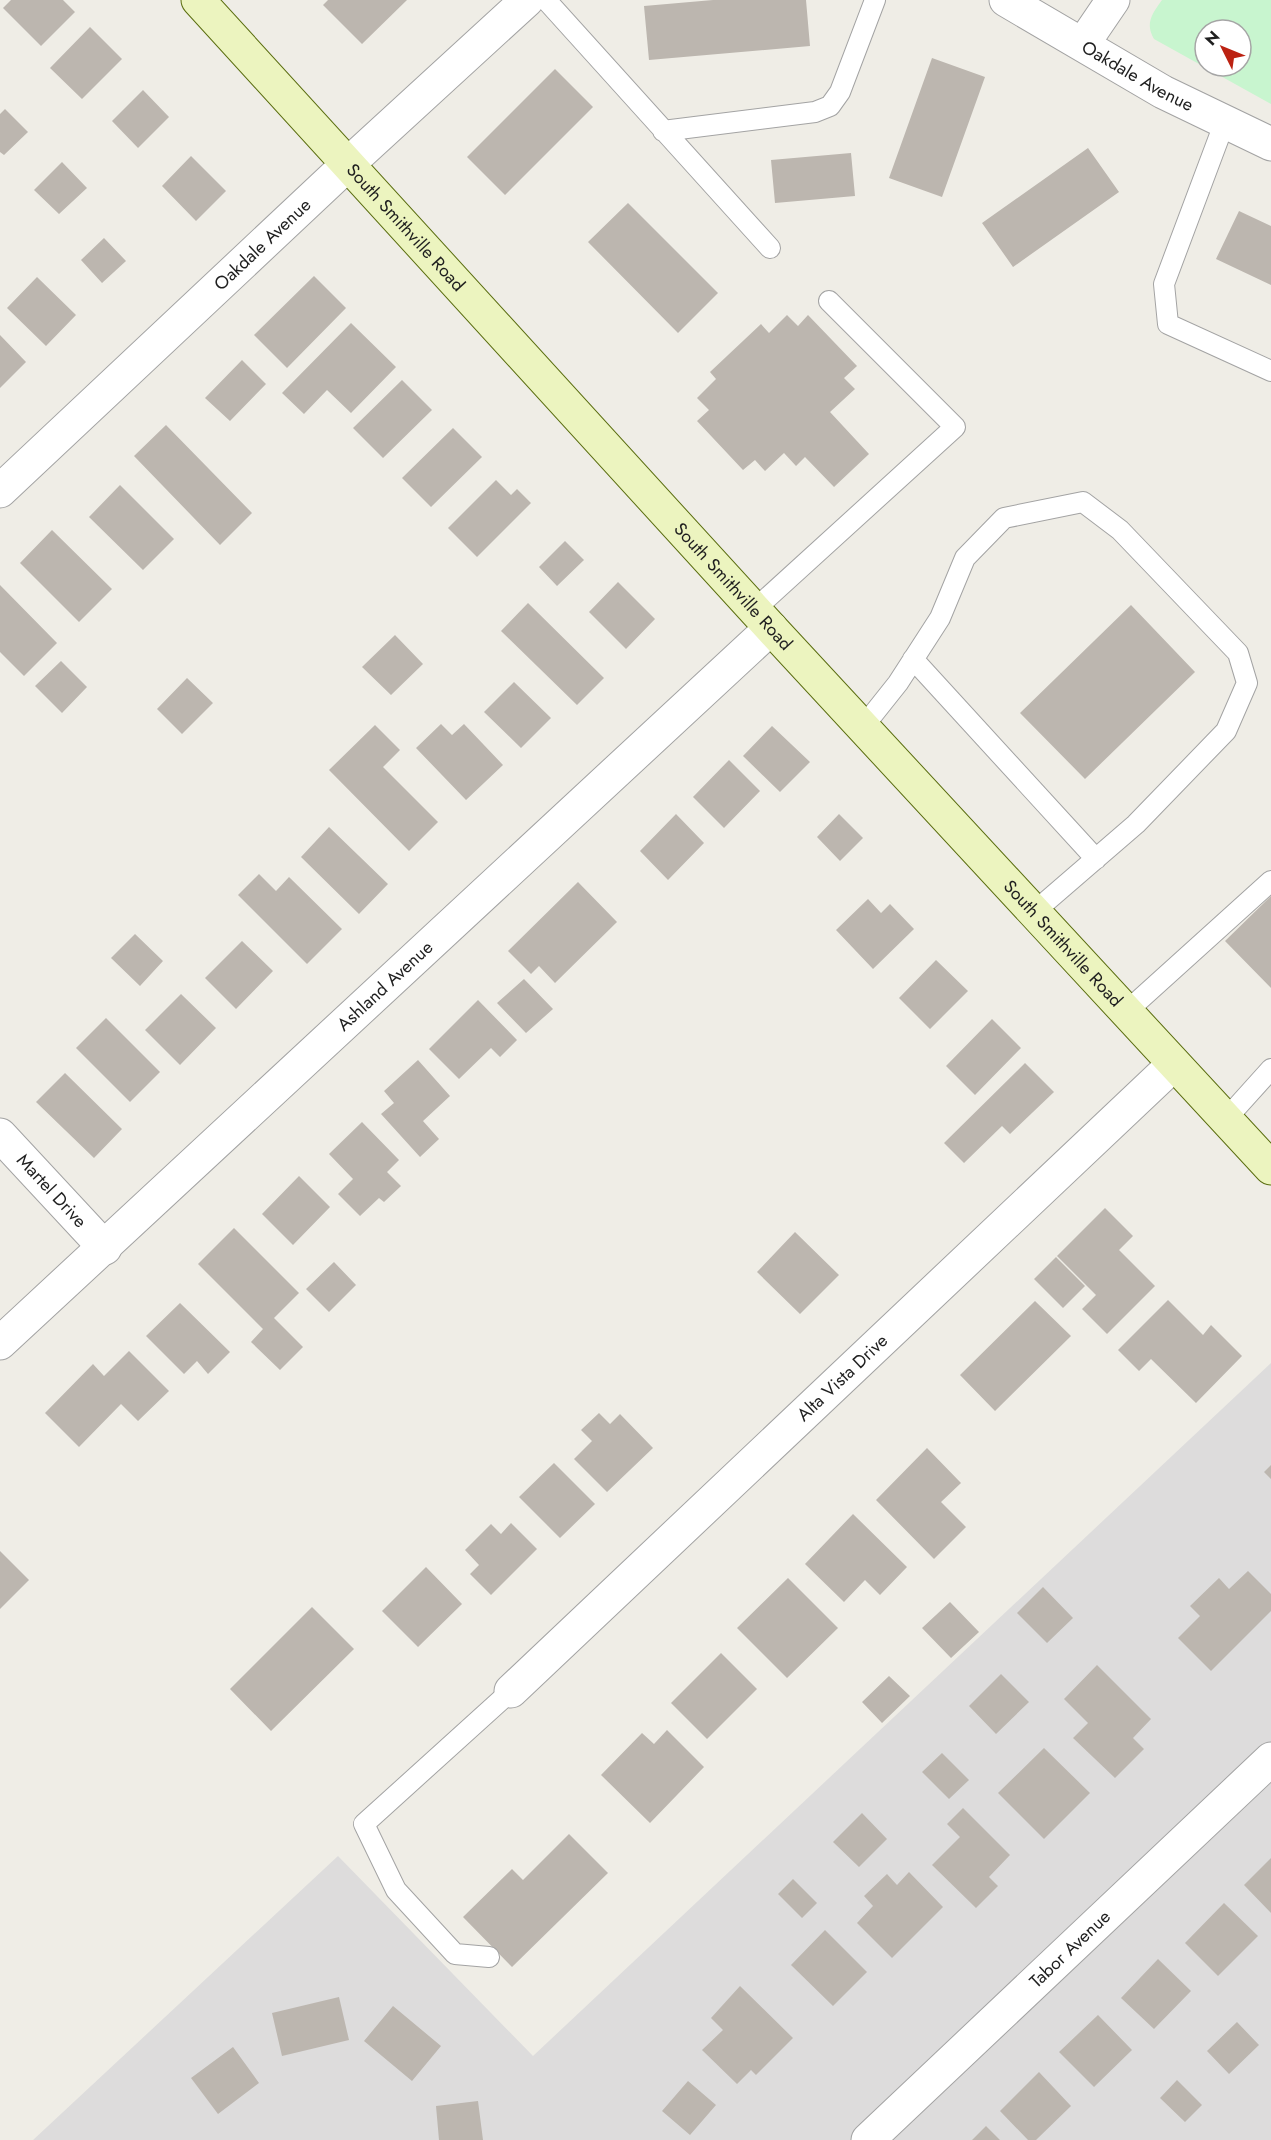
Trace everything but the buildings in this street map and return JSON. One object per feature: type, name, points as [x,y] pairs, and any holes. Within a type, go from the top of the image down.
[{"type":"main road","name":"South Smithville Road","points":[[198,0],[763,619],[1271,1168]]},
{"type":"street","name":"Oakdale Avenue","points":[[0,491],[347,165],[527,0]]},
{"type":"street","name":"Oakdale Avenue","points":[[1006,0],[1163,92],[1224,124],[1271,144]]},
{"type":"street","points":[[1083,44],[1113,0]]},
{"type":"street","name":"Ashland Avenue","points":[[0,1343],[105,1248],[763,619]]},
{"type":"street","name":"Alta Vista Drive","points":[[511,1691],[1174,1064]]},
{"type":"street","name":"Martel Drive","points":[[0,1135],[105,1248]]},
{"type":"street","name":"Tabor Avenue","points":[[868,2140],[1271,1759]]},
{"type":"lane","points":[[546,0],[770,248]]},
{"type":"lane","points":[[663,131],[815,112],[830,106],[840,92],[875,0]]},
{"type":"lane","points":[[1224,124],[1164,284],[1168,324],[1271,371]]},
{"type":"lane","points":[[763,619],[955,427],[829,301]]},
{"type":"lane","points":[[863,727],[914,659],[940,618],[965,558],[1004,518],[1083,502],[1120,530],[1238,653],[1247,683],[1226,731],[1136,824],[1034,912]]},
{"type":"lane","points":[[914,659],[1096,859]]},
{"type":"lane","points":[[1126,1012],[1271,880]]},
{"type":"lane","points":[[1226,1119],[1271,1069]]},
{"type":"lane","points":[[489,1957],[455,1954],[396,1890],[364,1824],[511,1691]]},
{"type":"shaded area","points":[[1271,1363],[1271,2140],[33,2140],[338,1856],[533,2056]]},
{"type":"green space","points":[[1162,0],[1271,0],[1271,104],[1224,78],[1253,78],[1253,18],[1193,18],[1193,61],[1154,39],[1150,28],[1153,14]]}]
